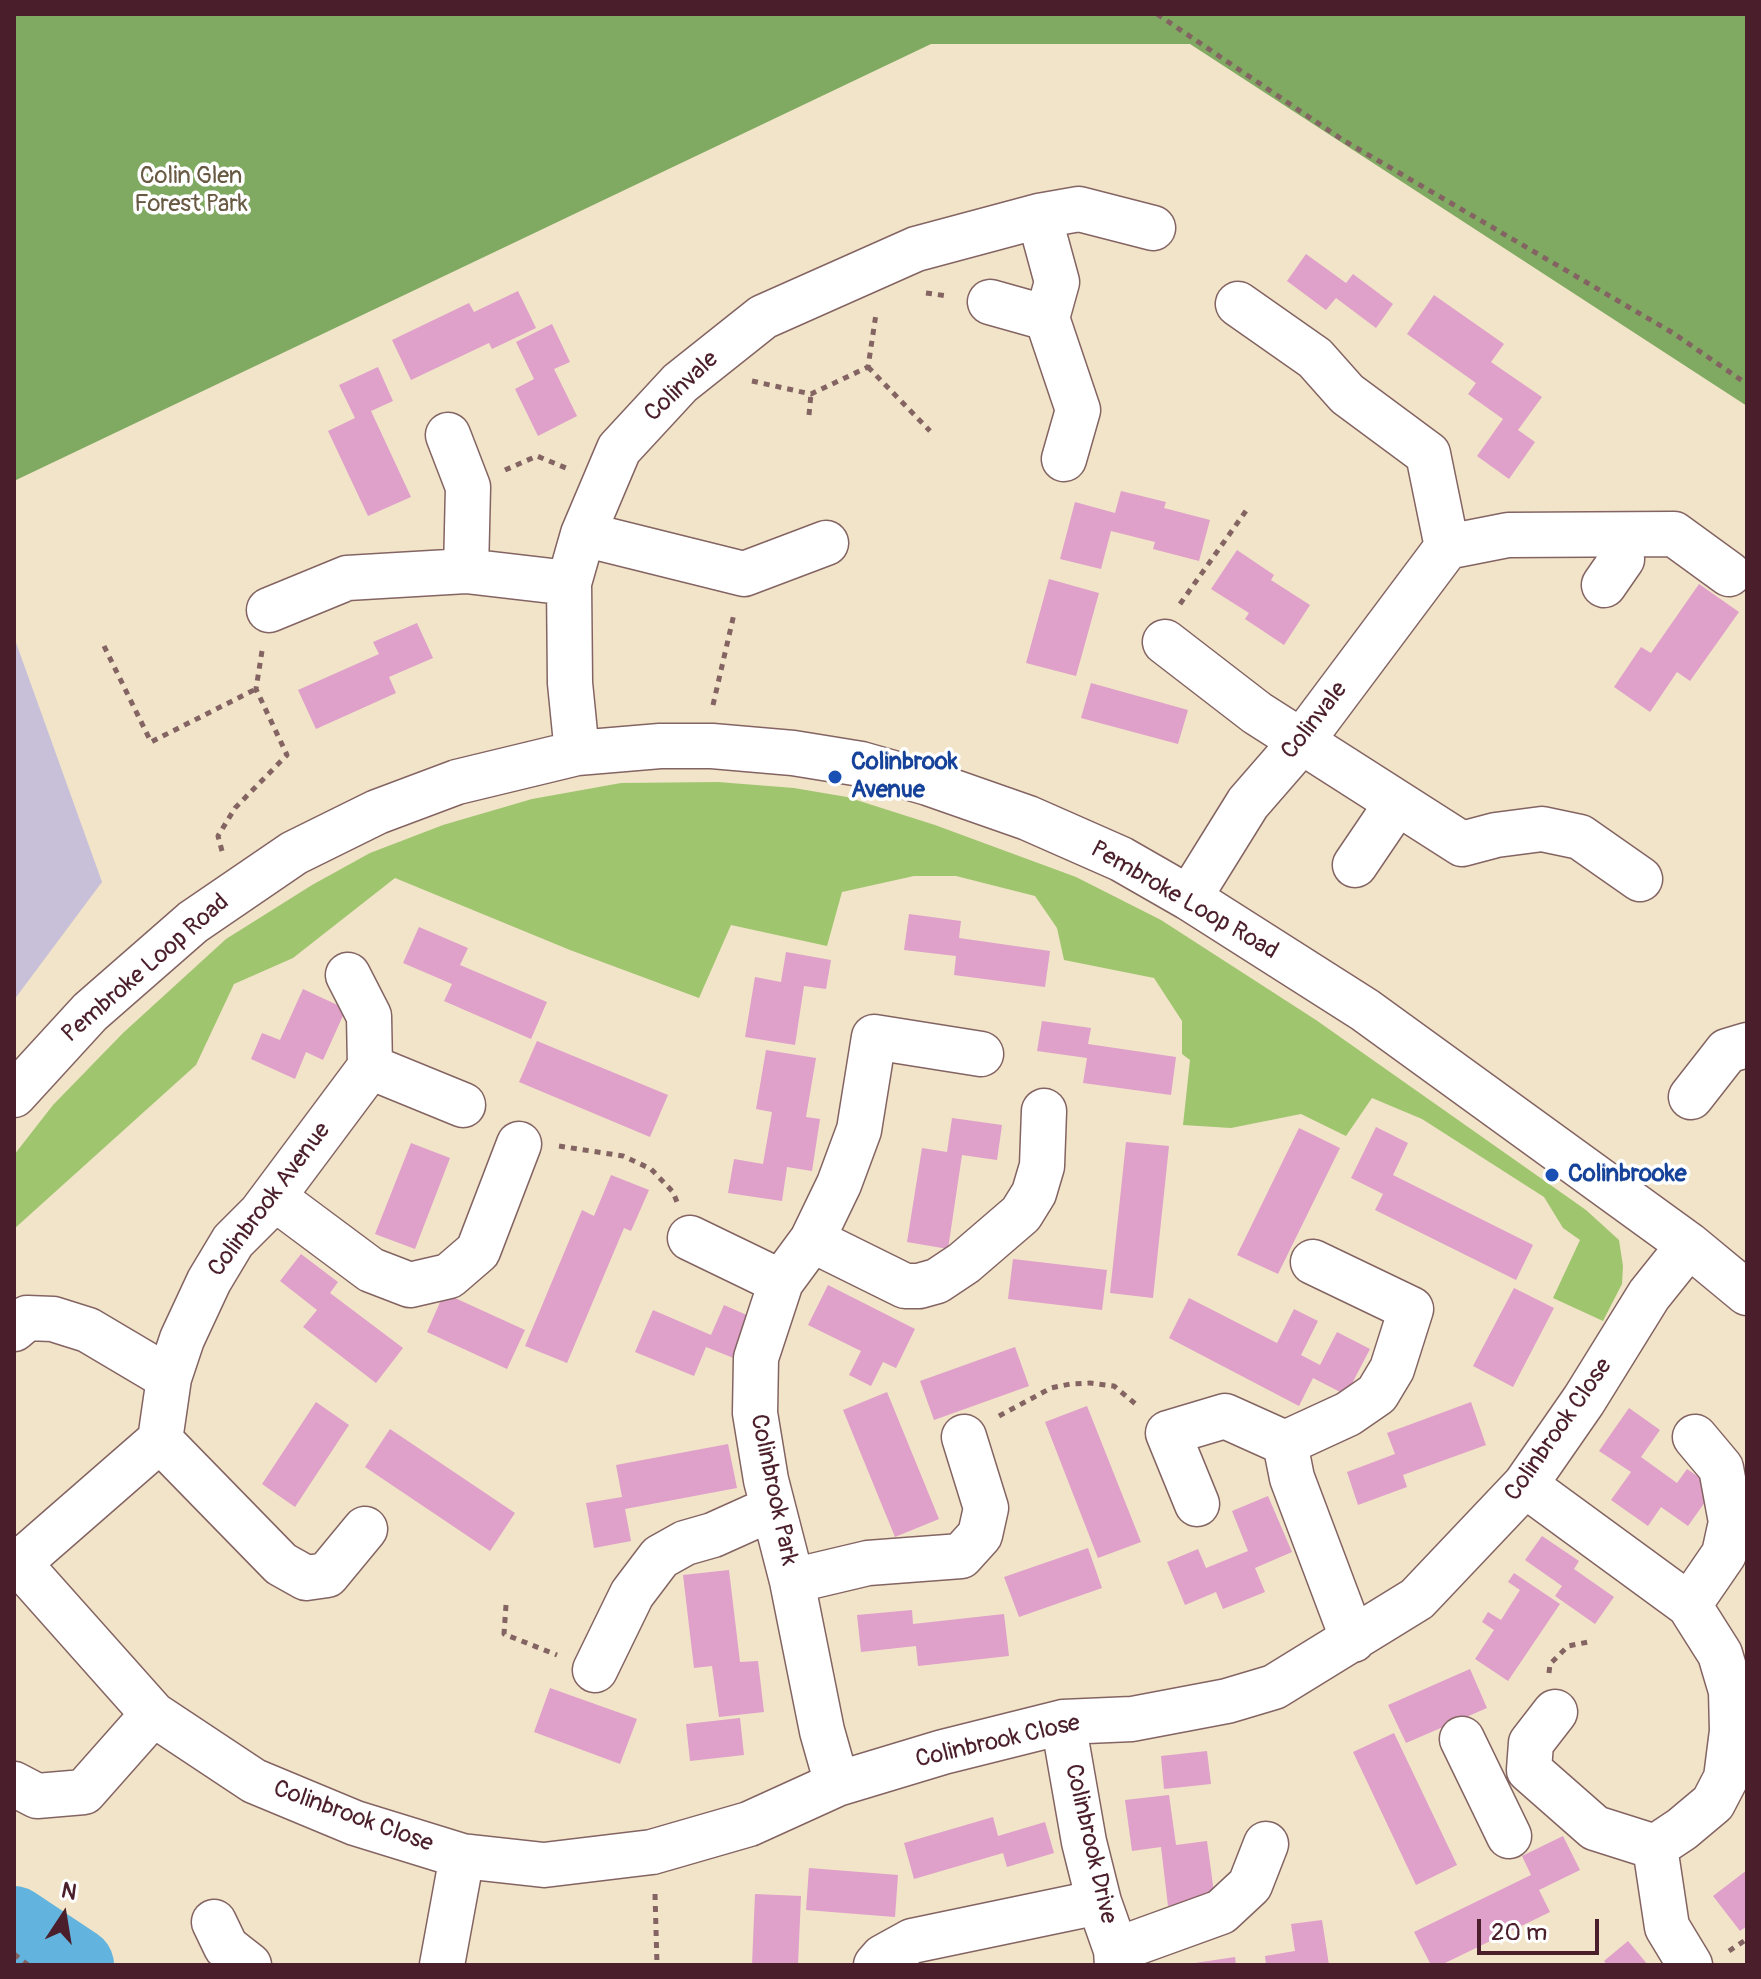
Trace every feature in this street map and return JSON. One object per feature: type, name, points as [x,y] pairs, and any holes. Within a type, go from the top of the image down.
[{"type":"street","name":"Colinvale","points":[[577,753],[570,683],[569,583],[583,534],[619,449],[680,383],[763,317],[916,249],[1039,216],[1079,209],[1153,228]]},
{"type":"street","points":[[1039,216],[1057,282],[1047,318],[1078,410],[1064,459]]},
{"type":"street","points":[[990,302],[1047,318]]},
{"type":"street","points":[[1238,304],[1315,358],[1347,394],[1428,454],[1447,547],[1508,535],[1674,534],[1729,574]]},
{"type":"street","points":[[448,435],[468,487],[466,571]]},
{"type":"street","points":[[583,534],[744,574],[826,543]]},
{"type":"street","points":[[1604,585],[1622,559],[1619,535]]},
{"type":"street","name":"Colinvale","points":[[1189,898],[1248,803],[1301,742],[1447,547]]},
{"type":"street","points":[[269,610],[347,578],[466,571],[569,583]]},
{"type":"street","points":[[1165,642],[1257,713],[1462,844],[1496,835],[1542,829],[1580,837],[1640,879]]},
{"type":"street","name":"Pembroke Loop Road","points":[[14,1095],[90,1012],[193,922],[294,853],[377,812],[457,782],[577,753],[660,746],[712,746],[793,753],[861,764],[928,783],[1042,824],[1121,859],[1189,898],[1365,1010],[1689,1245],[1747,1293]]},
{"type":"street","points":[[1355,865],[1397,803]]},
{"type":"street","points":[[348,975],[369,1016],[370,1067],[463,1105]]},
{"type":"street","name":"Colinbrook Park","points":[[837,1784],[822,1731],[792,1581],[773,1508],[755,1413],[756,1358],[781,1282],[812,1240],[839,1184],[859,1130],[874,1037],[981,1054]]},
{"type":"street","points":[[1691,1097],[1727,1051],[1747,1045]]},
{"type":"street","name":"Colinbrook Avenue","points":[[160,1440],[169,1378],[182,1339],[209,1281],[233,1241],[273,1197],[370,1067]]},
{"type":"street","points":[[812,1240],[905,1286],[937,1281],[974,1255],[1021,1214],[1034,1193],[1042,1166],[1044,1111]]},
{"type":"street","points":[[273,1197],[371,1270],[410,1285],[449,1276],[478,1251],[519,1144]]},
{"type":"street","points":[[690,1238],[781,1282]]},
{"type":"street","name":"Colinbrook Close","points":[[16,1561],[153,1714],[254,1781],[355,1823],[462,1856],[544,1865],[652,1852],[749,1824],[837,1784],[943,1752],[1063,1722],[1132,1719],[1274,1687],[1417,1599],[1525,1485],[1584,1400],[1649,1295],[1689,1245]]},
{"type":"street","points":[[1197,1504],[1168,1433],[1225,1416],[1285,1443],[1348,1414],[1377,1394],[1392,1369],[1411,1309],[1313,1262]]},
{"type":"street","points":[[14,1329],[27,1318],[53,1319],[88,1330],[169,1378]]},
{"type":"street","points":[[792,1581],[868,1563],[961,1556],[980,1535],[986,1508],[964,1437]]},
{"type":"street","points":[[1689,1605],[1724,1554],[1731,1522],[1721,1468],[1695,1437]]},
{"type":"street","points":[[16,1561],[160,1440],[281,1564],[306,1578],[327,1575],[365,1529]]},
{"type":"street","points":[[1285,1443],[1292,1478],[1353,1640]]},
{"type":"street","points":[[1525,1485],[1689,1605],[1720,1654],[1731,1691],[1736,1781],[1682,1829],[1655,1847]]},
{"type":"street","points":[[595,1670],[632,1594],[660,1557],[685,1543],[713,1535],[773,1508]]},
{"type":"street","points":[[1529,1770],[1531,1743],[1555,1712]]},
{"type":"street","points":[[14,1784],[37,1796],[84,1792],[153,1714]]},
{"type":"street","name":"Colinbrook Drive","points":[[1063,1722],[1084,1842],[1117,1958]]},
{"type":"street","points":[[1462,1739],[1509,1836]]},
{"type":"street","points":[[1529,1770],[1595,1828],[1655,1847]]},
{"type":"street","points":[[1485,1785],[1529,1770]]},
{"type":"street","points":[[1117,1958],[1221,1912],[1250,1885],[1266,1844]]},
{"type":"street","points":[[1655,1847],[1667,1927],[1690,1965]]},
{"type":"street","points":[[442,1965],[462,1856]]},
{"type":"street","points":[[876,1965],[883,1957],[912,1941],[1099,1902]]},
{"type":"street","points":[[214,1922],[226,1947],[249,1965]]},
{"type":"path","points":[[1157,14],[1343,140],[1673,333],[1747,384]]},
{"type":"path","points":[[868,367],[876,311],[876,269]]},
{"type":"path","points":[[708,361],[734,378],[811,394],[868,367]]},
{"type":"path","points":[[868,367],[930,431]]},
{"type":"path","points":[[809,415],[811,394]]},
{"type":"path","points":[[468,487],[537,456],[604,484]]},
{"type":"path","points":[[1165,642],[1182,600],[1248,508]]},
{"type":"path","points":[[712,746],[713,706],[744,574]]},
{"type":"path","points":[[233,893],[218,836],[235,808],[287,755],[256,689],[269,610]]},
{"type":"path","points":[[104,646],[151,742],[256,689]]},
{"type":"path","points":[[519,1144],[579,1147],[623,1156],[651,1169],[673,1192],[690,1238]]},
{"type":"path","points":[[964,1437],[1051,1388],[1090,1383],[1114,1386],[1168,1433]]},
{"type":"path","points":[[506,1605],[504,1634],[595,1670]]},
{"type":"path","points":[[652,1852],[657,1965]]},
{"type":"path","points":[[14,1954],[28,1965]]},
{"type":"shaded area","points":[[14,637],[102,882],[14,1000]]},
{"type":"green space","name":"Colin Glen Forest Park","points":[[14,14],[1747,14],[1747,406],[1190,44],[931,44],[14,481]]},
{"type":"green space","points":[[718,782],[794,788],[847,797],[935,825],[1076,877],[1161,920],[1316,1020],[1586,1210],[1619,1240],[1623,1266],[1622,1284],[1603,1321],[1553,1298],[1580,1240],[1563,1228],[1544,1197],[1422,1119],[1372,1098],[1346,1136],[1301,1114],[1231,1128],[1183,1125],[1190,1060],[1182,1054],[1182,1021],[1154,978],[1064,960],[1057,928],[1035,896],[956,876],[914,876],[842,892],[827,946],[731,925],[699,998],[570,950],[395,878],[293,958],[234,984],[196,1065],[14,1229],[14,1155],[53,1105],[123,1033],[226,939],[370,853],[443,825],[532,799],[621,783]]},
{"type":"building","points":[[1306,254],[1346,283],[1353,274],[1393,304],[1376,328],[1336,298],[1326,310],[1287,281]]},
{"type":"building","points":[[518,291],[536,328],[492,349],[489,343],[411,380],[392,340],[469,303],[474,312]]},
{"type":"building","points":[[1434,295],[1504,344],[1491,362],[1542,397],[1518,430],[1535,442],[1509,479],[1477,456],[1503,419],[1468,394],[1476,383],[1407,334]]},
{"type":"building","points":[[552,324],[570,362],[554,369],[577,416],[538,436],[515,389],[534,379],[516,342]]},
{"type":"building","points":[[378,367],[393,401],[371,411],[411,497],[368,516],[328,431],[355,418],[339,385]]},
{"type":"building","points":[[1121,491],[1166,502],[1164,508],[1210,520],[1199,561],[1153,549],[1155,542],[1111,531],[1101,569],[1060,559],[1075,502],[1115,513]]},
{"type":"building","points":[[1237,550],[1274,575],[1271,580],[1310,605],[1284,645],[1245,619],[1249,613],[1211,589]]},
{"type":"building","points":[[1049,579],[1099,593],[1076,676],[1026,663]]},
{"type":"building","points":[[1699,584],[1739,612],[1690,681],[1677,672],[1650,712],[1614,687],[1641,647],[1651,653]]},
{"type":"building","points":[[417,623],[433,658],[389,677],[396,693],[316,729],[298,690],[379,654],[373,642]]},
{"type":"building","points":[[1091,683],[1188,710],[1178,744],[1081,718]]},
{"type":"building","points":[[909,914],[961,921],[959,938],[1050,951],[1045,987],[954,975],[956,956],[904,950]]},
{"type":"building","points":[[419,927],[468,948],[460,965],[547,1002],[531,1039],[444,1001],[452,984],[403,963]]},
{"type":"building","points":[[786,952],[831,960],[826,989],[804,986],[795,1045],[745,1037],[755,977],[781,982]]},
{"type":"building","points":[[303,989],[346,1009],[323,1060],[306,1052],[295,1079],[251,1059],[262,1033],[280,1040]]},
{"type":"building","points":[[1042,1021],[1091,1028],[1088,1044],[1176,1057],[1171,1095],[1083,1083],[1087,1058],[1037,1051]]},
{"type":"building","points":[[537,1041],[668,1095],[650,1137],[519,1082]]},
{"type":"building","points":[[766,1050],[816,1058],[806,1117],[820,1119],[812,1171],[787,1167],[782,1201],[728,1193],[734,1159],[763,1164],[772,1112],[756,1109]]},
{"type":"building","points":[[952,1118],[1002,1125],[997,1160],[962,1155],[948,1249],[907,1242],[922,1148],[947,1152]]},
{"type":"building","points":[[1376,1127],[1408,1143],[1393,1175],[1533,1245],[1516,1280],[1375,1210],[1383,1194],[1351,1178]]},
{"type":"building","points":[[1299,1128],[1340,1148],[1278,1274],[1237,1255]]},
{"type":"building","points":[[1126,1142],[1169,1146],[1153,1298],[1110,1293]]},
{"type":"building","points":[[411,1143],[450,1158],[415,1249],[375,1234]]},
{"type":"building","points":[[611,1175],[649,1190],[631,1231],[624,1228],[567,1363],[525,1346],[582,1210],[594,1216]]},
{"type":"building","points":[[301,1254],[338,1282],[330,1293],[403,1348],[376,1383],[303,1327],[317,1310],[280,1281]]},
{"type":"building","points":[[1013,1259],[1107,1270],[1102,1310],[1008,1299]]},
{"type":"building","points":[[828,1285],[915,1329],[896,1368],[883,1362],[871,1386],[849,1375],[861,1351],[808,1325]]},
{"type":"building","points":[[1514,1288],[1554,1308],[1513,1387],[1473,1366]]},
{"type":"building","points":[[444,1293],[525,1330],[507,1369],[427,1332]]},
{"type":"building","points":[[1189,1298],[1277,1343],[1294,1309],[1318,1321],[1301,1355],[1320,1365],[1337,1332],[1370,1349],[1346,1395],[1313,1378],[1299,1406],[1169,1338]]},
{"type":"building","points":[[724,1305],[758,1320],[741,1361],[706,1347],[694,1376],[635,1352],[653,1310],[711,1335]]},
{"type":"building","points":[[1015,1347],[1029,1386],[934,1420],[920,1381]]},
{"type":"building","points":[[887,1392],[939,1519],[895,1537],[843,1410]]},
{"type":"building","points":[[316,1402],[349,1425],[295,1507],[262,1484]]},
{"type":"building","points":[[1471,1402],[1486,1445],[1403,1475],[1407,1487],[1358,1505],[1347,1472],[1395,1454],[1387,1433]]},
{"type":"building","points":[[1087,1406],[1141,1542],[1098,1558],[1045,1422]]},
{"type":"building","points":[[1629,1408],[1660,1430],[1641,1457],[1677,1483],[1687,1469],[1715,1488],[1688,1526],[1661,1507],[1648,1526],[1611,1500],[1631,1472],[1599,1451]]},
{"type":"building","points":[[390,1429],[515,1513],[490,1551],[365,1467]]},
{"type":"building","points":[[728,1444],[737,1488],[625,1509],[631,1541],[594,1548],[586,1503],[622,1497],[616,1465]]},
{"type":"building","points":[[1268,1496],[1292,1552],[1255,1568],[1265,1592],[1223,1609],[1216,1592],[1185,1605],[1167,1562],[1198,1549],[1206,1568],[1248,1551],[1232,1511]]},
{"type":"building","points":[[1542,1536],[1579,1561],[1574,1569],[1614,1597],[1595,1624],[1555,1596],[1562,1586],[1525,1560]]},
{"type":"building","points":[[1088,1548],[1102,1588],[1019,1617],[1004,1577]]},
{"type":"building","points":[[729,1570],[740,1662],[758,1661],[764,1712],[719,1717],[712,1666],[694,1668],[683,1575]]},
{"type":"building","points":[[1514,1573],[1560,1604],[1508,1681],[1475,1659],[1494,1630],[1482,1622],[1488,1612],[1501,1620],[1520,1590],[1508,1582]]},
{"type":"building","points":[[912,1610],[913,1624],[1004,1614],[1009,1656],[918,1666],[916,1646],[861,1652],[857,1615]]},
{"type":"building","points":[[1470,1669],[1487,1708],[1406,1743],[1388,1705]]},
{"type":"building","points":[[550,1688],[637,1719],[620,1764],[534,1732]]},
{"type":"building","points":[[740,1718],[744,1755],[690,1761],[686,1724]]},
{"type":"building","points":[[1394,1733],[1457,1865],[1416,1885],[1353,1752]]},
{"type":"building","points":[[1207,1751],[1211,1784],[1164,1789],[1161,1756]]},
{"type":"building","points":[[1169,1795],[1176,1845],[1207,1841],[1215,1900],[1168,1906],[1161,1847],[1132,1851],[1125,1800]]},
{"type":"building","points":[[993,1817],[998,1836],[1045,1822],[1054,1853],[1007,1867],[1003,1853],[914,1879],[904,1843]]},
{"type":"building","points":[[1563,1836],[1580,1870],[1539,1890],[1550,1912],[1441,1965],[1431,1965],[1414,1932],[1531,1875],[1522,1856]]},
{"type":"building","points":[[809,1868],[898,1875],[895,1917],[806,1910]]},
{"type":"building","points":[[1747,1870],[1747,1926],[1740,1931],[1713,1896]]},
{"type":"building","points":[[755,1894],[801,1896],[798,1965],[752,1965]]},
{"type":"building","points":[[1322,1920],[1329,1965],[1266,1965],[1265,1956],[1295,1951],[1291,1924]]},
{"type":"building","points":[[1628,1941],[1648,1965],[1607,1965],[1604,1961]]},
{"type":"building","points":[[1235,1957],[1236,1965],[1195,1965],[1195,1963]]},
{"type":"waterway","points":[[14,1923],[77,1965]]},
{"type":"place","name":"Colinbrook Avenue","points":[[835,777]]},
{"type":"place","name":"Colinbrooke","points":[[1552,1175]]}]
